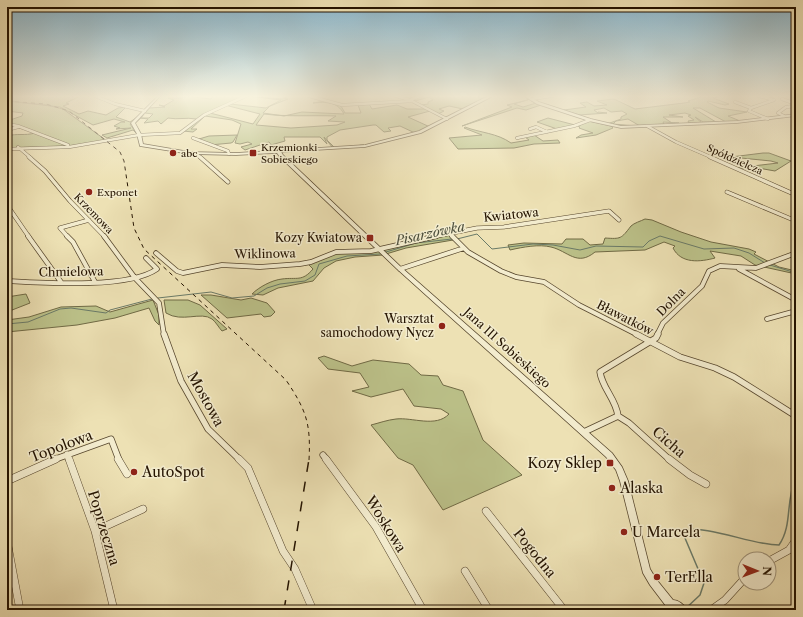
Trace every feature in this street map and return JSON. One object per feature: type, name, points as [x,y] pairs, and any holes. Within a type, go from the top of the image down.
[{"type":"street","points":[[10,125],[64,144],[76,145]]},
{"type":"street","points":[[133,125],[139,135],[140,143],[143,145],[194,153],[229,154],[280,152],[368,145],[417,134],[435,125]]},
{"type":"street","points":[[7,149],[69,147],[106,142],[139,135],[180,133],[192,125]]},
{"type":"street","points":[[517,138],[580,125]]},
{"type":"street","points":[[608,125],[613,126],[674,125]]},
{"type":"street","points":[[530,129],[540,126]]},
{"type":"street","name":"Spółdzielcza","points":[[647,126],[694,150],[796,195]]},
{"type":"street","points":[[7,130],[19,127]]},
{"type":"street","points":[[536,127],[547,132]]},
{"type":"street","points":[[193,138],[228,151],[229,154]]},
{"type":"street","name":"Krzemowa","points":[[18,148],[45,171],[70,201],[114,247],[135,278]]},
{"type":"street","name":"Jana III Sobieskiego","points":[[280,152],[280,156],[379,250],[609,455],[619,468],[624,481],[646,570],[653,582],[675,610]]},
{"type":"street","points":[[194,153],[228,182]]},
{"type":"street","points":[[727,192],[796,221]]},
{"type":"street","points":[[7,205],[61,282]]},
{"type":"street","name":"Kwiatowa","points":[[379,250],[413,240],[477,228],[504,227],[609,211],[619,220]]},
{"type":"street","points":[[89,220],[60,228],[73,242],[95,282]]},
{"type":"street","name":"Bławatków","points":[[450,234],[464,248],[501,271],[516,277],[544,282],[579,305],[651,342],[684,358],[715,368],[734,377],[796,416]]},
{"type":"street","points":[[400,269],[464,248]]},
{"type":"street","name":"Wiklinowa","points":[[156,253],[176,271],[183,273],[222,265],[260,266],[300,264],[311,262],[336,252],[379,250]]},
{"type":"street","name":"Dolna","points":[[618,416],[616,406],[600,380],[600,372],[605,367],[651,342],[659,333],[663,323],[702,286],[709,271],[720,266],[756,268],[768,265],[792,253],[796,253]]},
{"type":"street","points":[[135,278],[143,277],[156,272],[156,267],[146,258]]},
{"type":"street","points":[[738,268],[796,300]]},
{"type":"street","name":"Chmielowa","points":[[7,281],[95,282],[135,278]]},
{"type":"street","name":"Mostowa","points":[[135,278],[159,303],[163,332],[170,355],[181,380],[208,429],[248,468],[283,551],[296,569],[313,610]]},
{"type":"street","points":[[767,319],[796,311]]},
{"type":"street","points":[[584,432],[618,416]]},
{"type":"street","name":"Cicha","points":[[618,416],[626,420],[663,454],[693,478],[706,484]]},
{"type":"street","name":"Topolowa","points":[[7,481],[67,454],[111,439],[119,462],[127,474]]},
{"type":"street","name":"Poprzeczna","points":[[67,454],[95,531],[114,610]]},
{"type":"street","name":"Woskowa","points":[[323,455],[357,499],[376,527],[423,610]]},
{"type":"street","points":[[95,531],[143,509]]},
{"type":"street","name":"Pogodna","points":[[486,511],[564,610]]},
{"type":"street","points":[[777,556],[789,550],[796,540]]},
{"type":"street","points":[[7,541],[20,610]]},
{"type":"street","points":[[465,571],[489,610]]},
{"type":"street","points":[[712,610],[725,600],[737,587]]},
{"type":"street","name":"Jana III Sobieskiego","points":[[664,596],[682,610]]},
{"type":"green space","points":[[9,125],[85,125],[107,141],[69,146],[7,148],[7,136],[35,133]]},
{"type":"green space","points":[[131,125],[137,134],[133,130],[107,138],[102,135],[131,128],[116,129],[120,128],[114,126]]},
{"type":"green space","points":[[191,125],[196,125],[191,129],[197,129],[193,132],[183,131]]},
{"type":"green space","points":[[241,125],[291,128],[338,125],[425,125],[430,127],[415,133],[400,126],[388,128],[391,131],[384,132],[376,125],[340,130],[327,137],[327,140],[335,148],[333,148],[324,137],[327,144],[320,137],[284,137],[285,141],[271,145],[269,142],[245,150],[241,147],[252,144],[248,142],[240,144],[235,143]]},
{"type":"green space","points":[[545,125],[575,125],[557,129]]},
{"type":"green space","points":[[606,125],[613,128],[596,135],[576,138],[581,135],[593,133],[579,128],[580,127],[578,126]]},
{"type":"green space","points":[[611,125],[637,126],[617,126]]},
{"type":"green space","points":[[464,128],[495,135],[511,143],[529,140],[525,137],[534,135],[543,141],[558,140],[560,143],[534,144],[514,148],[458,149],[449,138],[482,135]]},
{"type":"green space","points":[[237,135],[231,143],[210,145],[199,139],[209,136]]},
{"type":"green space","points":[[769,153],[791,161],[775,171],[758,168],[739,169],[736,168],[778,163],[731,157]]},
{"type":"green space","points":[[645,219],[652,220],[711,242],[749,249],[756,252],[754,254],[779,267],[796,271],[796,274],[755,265],[741,256],[710,251],[715,258],[697,261],[686,259],[676,253],[673,248],[675,246],[664,242],[645,250],[595,252],[583,258],[573,257],[557,249],[546,246],[531,246],[510,250],[508,245],[524,243],[562,244],[566,239],[583,239],[590,245],[603,244],[605,238],[618,238],[623,236],[632,225]]},
{"type":"green space","points":[[449,235],[453,240],[406,248],[386,254],[383,250]]},
{"type":"green space","points":[[378,251],[383,255],[355,257],[336,261],[324,268],[313,281],[278,288],[263,295],[252,294],[270,282],[306,276],[313,269],[308,264],[336,253]]},
{"type":"green space","points":[[26,294],[30,303],[7,312],[7,297]]},
{"type":"green space","points":[[201,295],[211,295],[241,300],[251,298],[267,303],[275,312],[271,316],[264,317],[261,314],[227,318]]},
{"type":"green space","points":[[153,300],[159,315],[159,325],[155,321],[149,308],[115,318],[77,325],[7,332],[7,320],[29,317],[61,307],[96,306],[110,312]]},
{"type":"green space","points":[[164,300],[188,300],[200,305],[227,329],[222,331],[212,319],[208,317],[172,316],[166,313]]},
{"type":"green space","points":[[324,356],[352,366],[373,360],[409,364],[421,375],[438,376],[443,385],[463,391],[483,440],[522,475],[443,510],[413,465],[398,458],[371,425],[396,419],[431,421],[444,418],[449,414],[441,409],[414,406],[403,389],[371,397],[352,391],[369,387],[360,373],[328,369],[318,358]]},
{"type":"waterway","name":"Pisarzówka","points":[[457,239],[477,234],[492,249],[533,244],[553,245],[580,250],[596,246],[643,247],[649,241],[660,236],[704,249],[734,248],[749,253],[765,263]]},
{"type":"waterway","name":"Pisarzówka","points":[[386,252],[416,243],[452,239]]},
{"type":"waterway","name":"Pisarzówka","points":[[158,298],[211,292],[232,298],[254,296],[267,288],[280,284],[305,281],[315,275],[319,264],[347,256],[380,254]]},
{"type":"waterway","name":"Pisarzówka","points":[[770,265],[796,273]]},
{"type":"waterway","name":"Pisarzówka","points":[[7,324],[28,322],[60,309],[71,308],[106,313],[110,310],[152,299]]},
{"type":"waterway","points":[[684,610],[700,595],[704,583],[682,531],[704,530],[755,542],[779,545],[786,529],[791,495],[796,478]]},
{"type":"railway","points":[[86,125],[120,152],[124,161],[134,228],[144,249],[286,380],[306,417],[309,436],[309,459]]},
{"type":"railway","points":[[284,610],[309,459]]},
{"type":"place","name":"abc","points":[[173,153]]},
{"type":"place","name":"Krzemionki Sobieskiego","points":[[253,153]]},
{"type":"place","name":"Exponet","points":[[89,192]]},
{"type":"place","name":"Kozy Kwiatowa","points":[[370,238]]},
{"type":"place","name":"Warsztat samochodowy Nycz","points":[[442,326]]},
{"type":"place","name":"Kozy Sklep","points":[[610,463]]},
{"type":"place","name":"AutoSpot","points":[[134,472]]},
{"type":"place","name":"Alaska","points":[[612,488]]},
{"type":"place","name":"U Marcela","points":[[624,532]]},
{"type":"place","name":"TerElla","points":[[657,577]]}]
